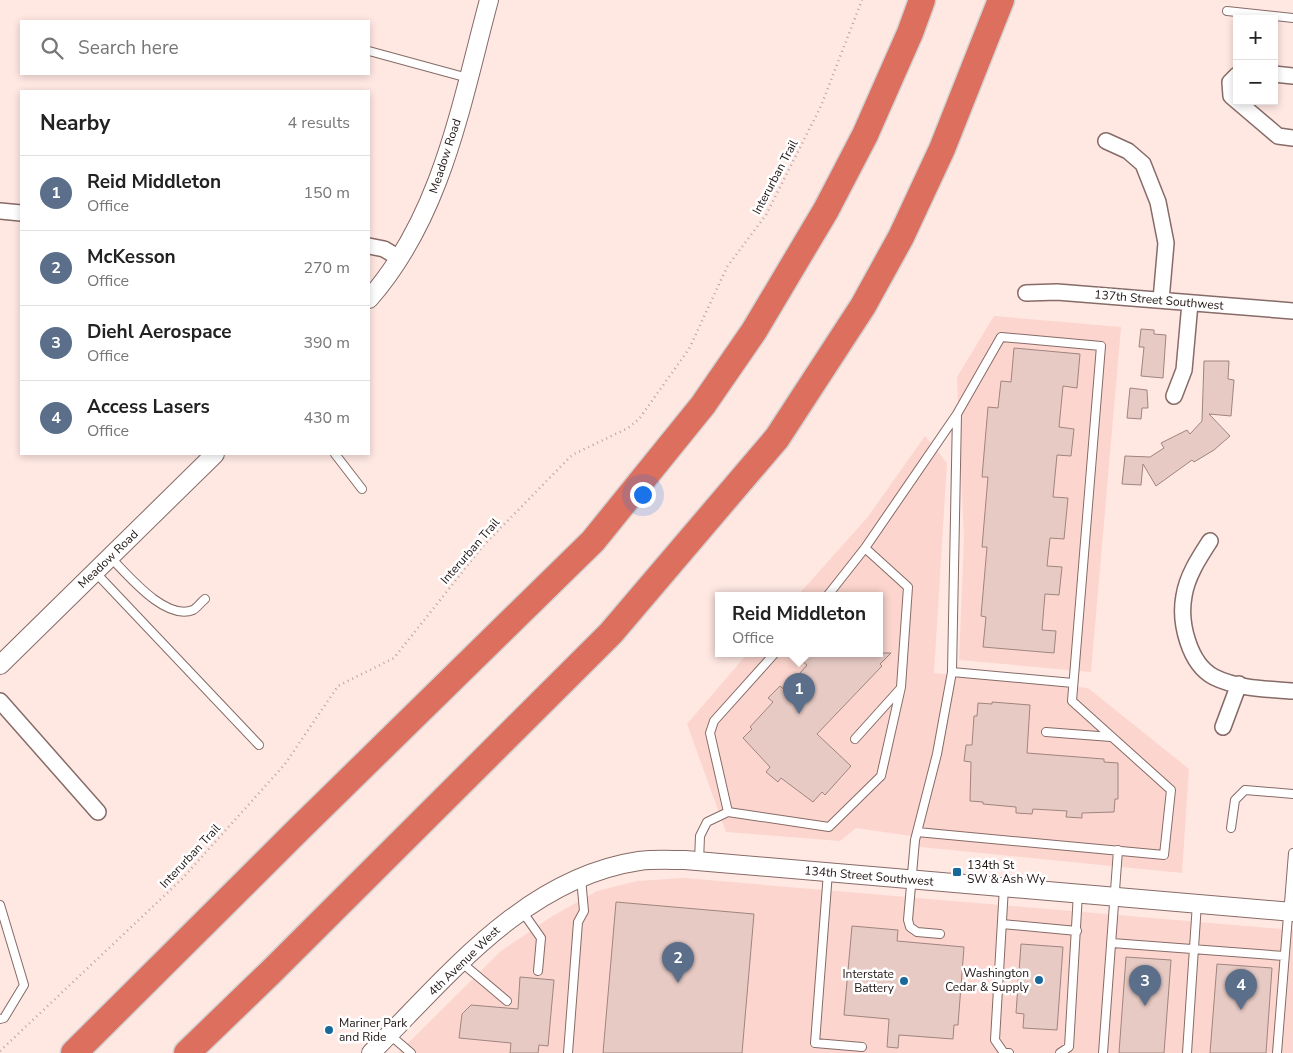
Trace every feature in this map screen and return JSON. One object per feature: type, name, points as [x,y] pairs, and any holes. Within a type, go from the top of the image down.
[{"type":"highway","points":[[74,1053],[593,541],[703,405],[754,331],[826,210],[865,134],[910,33],[922,0]]},
{"type":"highway","points":[[187,1053],[272,972],[610,633],[777,438],[863,306],[900,237],[942,149],[1000,0]]},
{"type":"highway","points":[[198,1053],[272,972]]},
{"type":"street","name":"Meadow Road","points":[[370,298],[399,258],[422,219],[438,183],[489,0]]},
{"type":"street","points":[[1278,74],[1293,76]]},
{"type":"street","points":[[1233,79],[1230,82],[1231,96],[1233,98]]},
{"type":"street","points":[[1242,105],[1278,136],[1293,138]]},
{"type":"street","points":[[1106,141],[1128,151],[1143,164],[1158,202],[1166,243],[1161,300]]},
{"type":"street","points":[[0,211],[20,212]]},
{"type":"street","points":[[370,246],[384,249],[399,258]]},
{"type":"street","name":"137th Street Southwest","points":[[1026,293],[1058,292],[1293,311]]},
{"type":"street","points":[[1174,396],[1184,370],[1190,303]]},
{"type":"street","name":"Meadow Road","points":[[0,665],[215,455]]},
{"type":"street","points":[[1210,541],[1194,567],[1184,596],[1185,633],[1196,662],[1214,677],[1251,688],[1293,692]]},
{"type":"street","points":[[1223,727],[1239,684]]},
{"type":"street","points":[[0,701],[98,812]]},
{"type":"street","name":"134th Street Southwest","points":[[589,875],[639,861],[699,861],[1290,912]]},
{"type":"street","name":"4th Avenue West","points":[[371,1053],[495,930],[522,910],[563,886],[589,875]]},
{"type":"lane","points":[[1227,12],[1293,18]]},
{"type":"lane","points":[[370,51],[468,78]]},
{"type":"lane","points":[[830,592],[865,548],[957,414],[1001,337],[1101,346],[1072,702],[1171,790],[1164,854],[917,832]]},
{"type":"lane","points":[[940,934],[917,932],[910,927],[908,920],[917,832],[937,754],[952,672],[957,414]]},
{"type":"lane","points":[[336,455],[362,489]]},
{"type":"lane","points":[[699,861],[700,836],[707,822],[728,812],[829,827],[881,776],[901,687],[908,587],[865,548]]},
{"type":"lane","points":[[110,557],[159,603],[175,612],[194,610],[205,599]]},
{"type":"lane","points":[[95,572],[259,745]]},
{"type":"lane","points":[[728,812],[710,733],[714,721],[772,657]]},
{"type":"lane","points":[[952,672],[1073,683]]},
{"type":"lane","points":[[855,739],[901,687]]},
{"type":"lane","points":[[1046,732],[1111,737]]},
{"type":"lane","points":[[1231,828],[1235,800],[1245,790],[1293,794]]},
{"type":"lane","points":[[1103,1053],[1118,850]]},
{"type":"lane","points":[[1277,1053],[1284,956],[1290,912],[1293,852]]},
{"type":"lane","points":[[828,872],[815,1043],[862,1047]]},
{"type":"lane","points":[[568,1053],[578,922],[584,911],[589,875]]},
{"type":"lane","points":[[1004,887],[995,1040],[1004,1053],[1009,1053]]},
{"type":"lane","points":[[1060,1053],[1069,1047],[1078,893]]},
{"type":"lane","points":[[1187,1053],[1197,904]]},
{"type":"lane","points":[[0,905],[24,985],[4,1018],[0,1019]]},
{"type":"lane","points":[[522,910],[540,938],[538,971]]},
{"type":"lane","points":[[1002,924],[1077,930]]},
{"type":"lane","points":[[1112,942],[1284,956]]},
{"type":"lane","points":[[462,963],[507,1001]]},
{"type":"lane","points":[[390,1035],[411,1053]]},
{"type":"path","name":"Interurban Trail","points":[[0,1051],[182,879],[285,764],[338,686],[394,658],[483,546],[572,455],[628,428],[639,420],[689,349],[727,267],[766,216],[821,106],[862,0]]},
{"type":"shaded area","points":[[994,316],[1121,327],[1091,672],[959,660],[964,538],[957,377]]},
{"type":"shaded area","points":[[925,436],[947,463],[934,673],[1088,688],[1189,769],[1182,873],[911,846],[911,836],[856,828],[840,841],[726,832],[687,724],[745,657],[883,657],[883,592],[801,592],[867,518]]},
{"type":"shaded area","points":[[684,878],[1293,930],[1293,1053],[398,1053],[501,951],[551,917],[597,891],[637,881]]},
{"type":"building","points":[[1141,329],[1154,330],[1154,334],[1166,335],[1163,378],[1141,376],[1144,347],[1139,347]]},
{"type":"building","points":[[1014,348],[1080,354],[1077,388],[1063,386],[1059,427],[1074,429],[1071,456],[1057,455],[1053,497],[1068,498],[1064,539],[1050,538],[1047,566],[1062,567],[1059,595],[1045,594],[1042,630],[1056,631],[1054,653],[983,647],[986,617],[981,616],[987,547],[982,547],[988,477],[982,477],[988,407],[998,408],[1001,381],[1011,382]]},
{"type":"building","points":[[1204,361],[1229,361],[1228,379],[1234,380],[1231,416],[1209,414],[1230,436],[1214,450],[1194,462],[1192,460],[1156,486],[1143,464],[1141,485],[1122,484],[1125,456],[1150,457],[1164,448],[1161,443],[1187,430],[1190,434],[1202,421]]},
{"type":"building","points":[[1130,388],[1147,390],[1148,408],[1142,408],[1141,419],[1127,418]]},
{"type":"building","points":[[883,653],[891,653],[880,664],[882,666],[817,734],[851,766],[825,795],[822,792],[813,802],[781,778],[778,782],[766,772],[770,767],[743,738],[752,729],[750,727],[773,702],[768,698],[780,686],[785,690],[807,665],[802,661],[806,657],[883,657]]},
{"type":"building","points":[[992,702],[1030,705],[1027,753],[1104,759],[1104,762],[1118,763],[1118,799],[1115,799],[1114,812],[1082,813],[1082,818],[1066,817],[1067,811],[1033,809],[1032,814],[1016,813],[1016,807],[970,801],[971,762],[964,761],[966,745],[972,745],[974,716],[977,716],[978,703],[992,704]]},
{"type":"building","points":[[616,902],[754,914],[742,1053],[603,1053]]},
{"type":"building","name":"Interstate Battery","points":[[852,926],[898,930],[897,941],[964,947],[958,1025],[954,1025],[953,1039],[899,1035],[898,1048],[887,1047],[889,1019],[844,1015]]},
{"type":"building","name":"Washington Cedar & Supply","points":[[1021,944],[1063,947],[1057,1030],[1023,1028],[1024,1014],[1016,1013]]},
{"type":"building","points":[[1126,957],[1171,960],[1164,1053],[1119,1053]]},
{"type":"building","points":[[1217,964],[1272,968],[1266,1053],[1210,1053]]},
{"type":"building","points":[[520,977],[554,980],[548,1046],[539,1045],[538,1053],[510,1053],[511,1043],[459,1038],[462,1014],[471,1005],[518,1009]]},
{"type":"place","name":"Reid Middleton","points":[[799,714]]},
{"type":"place","name":"134th St SW & Ash Wy","points":[[957,872]]},
{"type":"place","name":"Washington Cedar & Supply","points":[[1039,980]]},
{"type":"place","name":"Interstate Battery","points":[[904,981]]},
{"type":"place","name":"McKesson","points":[[678,983]]},
{"type":"place","name":"Diehl Aerospace","points":[[1145,1006]]},
{"type":"place","name":"Access Lasers","points":[[1241,1010]]},
{"type":"place","name":"Mariner Park and Ride","points":[[329,1030]]}]
